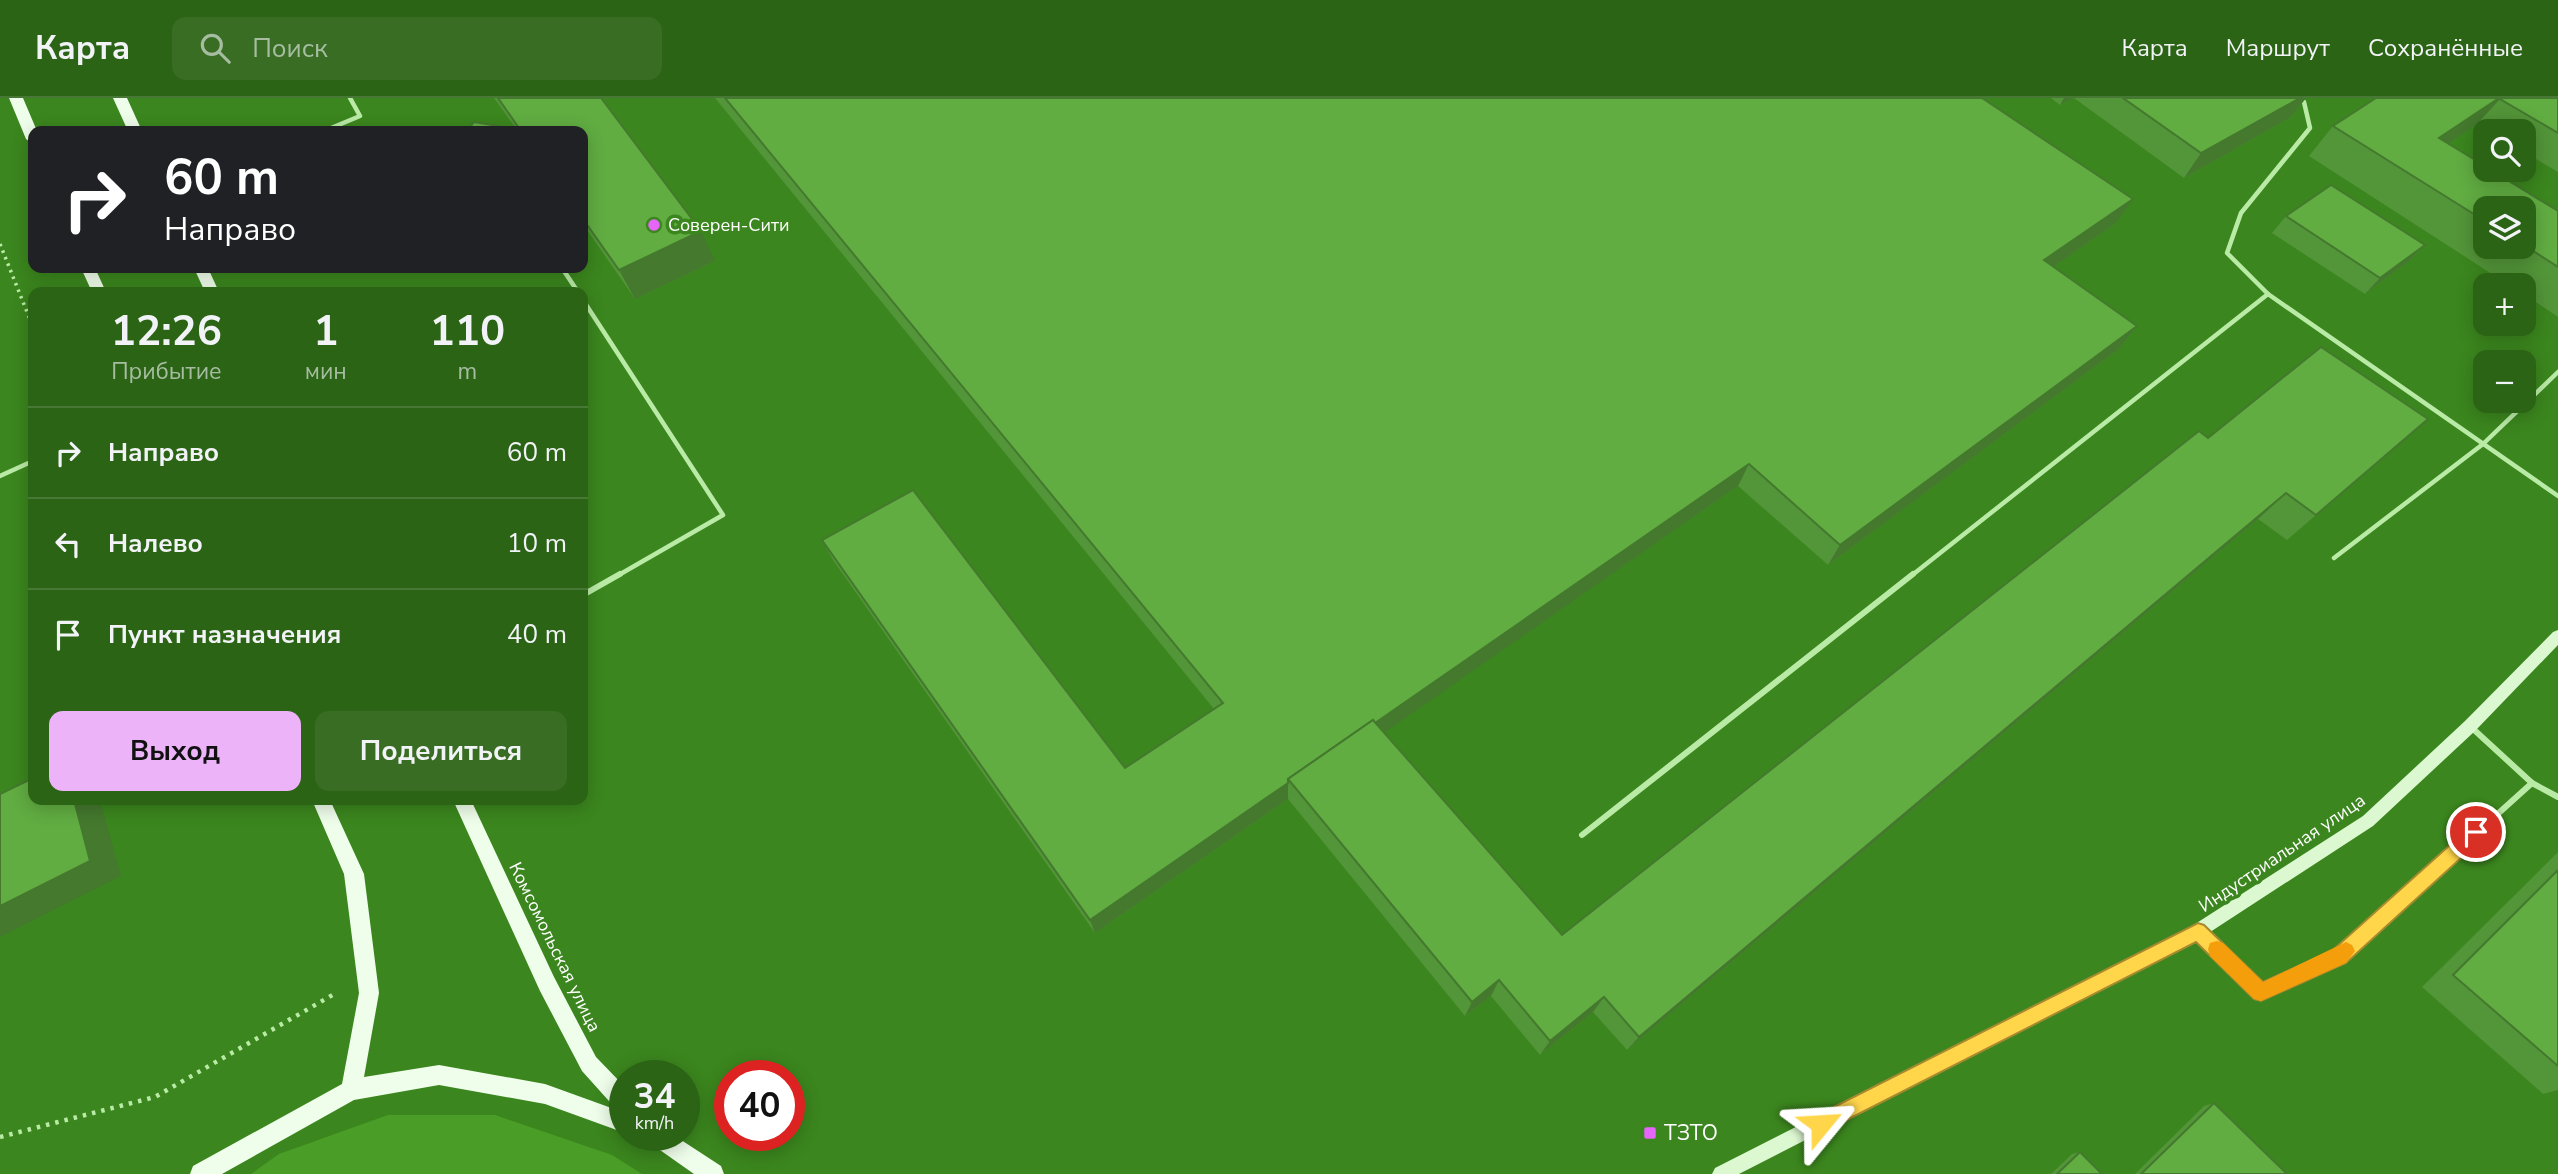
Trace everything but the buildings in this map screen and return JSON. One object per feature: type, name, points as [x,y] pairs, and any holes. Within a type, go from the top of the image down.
[{"type":"main road","points":[[16,98],[28,127]]},
{"type":"main road","points":[[120,98],[133,126]]},
{"type":"main road","points":[[323,805],[354,874],[369,993],[351,1090]]},
{"type":"main road","name":"Комсомольская улица","points":[[464,805],[547,984],[589,1064],[609,1086]]},
{"type":"main road","points":[[201,1174],[351,1090],[439,1075],[545,1094],[609,1117]]},
{"type":"main road","points":[[679,1151],[713,1174]]},
{"type":"street","name":"Индустриальная улица","points":[[1721,1174],[2198,931],[2368,821],[2470,726],[2558,636]]},
{"type":"lane","points":[[336,126],[360,116],[350,98]]},
{"type":"lane","points":[[2297,98],[2304,102],[2309,128],[2241,213],[2227,253],[2269,294],[2558,496]]},
{"type":"lane","points":[[1582,835],[2269,294]]},
{"type":"lane","points":[[588,308],[723,515],[588,592]]},
{"type":"lane","points":[[2334,558],[2483,444],[2558,372]]},
{"type":"lane","points":[[0,476],[28,463]]},
{"type":"lane","points":[[2470,726],[2532,783],[2558,797]]},
{"type":"lane","points":[[2198,931],[2261,992],[2339,957],[2532,783]]},
{"type":"path","points":[[0,244],[28,314]]},
{"type":"path","points":[[0,1137],[155,1097],[367,975]]},
{"type":"green space","points":[[388,1115],[495,1115],[612,1155],[642,1174],[251,1174],[279,1154]]},
{"type":"slow traffic","points":[[2217,949],[2261,992],[2339,957],[2346,951]]},
{"type":"place","name":"Соверен-Сити","points":[[654,225]]},
{"type":"place","name":"ТЗТО","points":[[1650,1133]]},
{"type":"route","points":[[1821,1124],[2198,931],[2261,992],[2339,957],[2476,832]]}]
